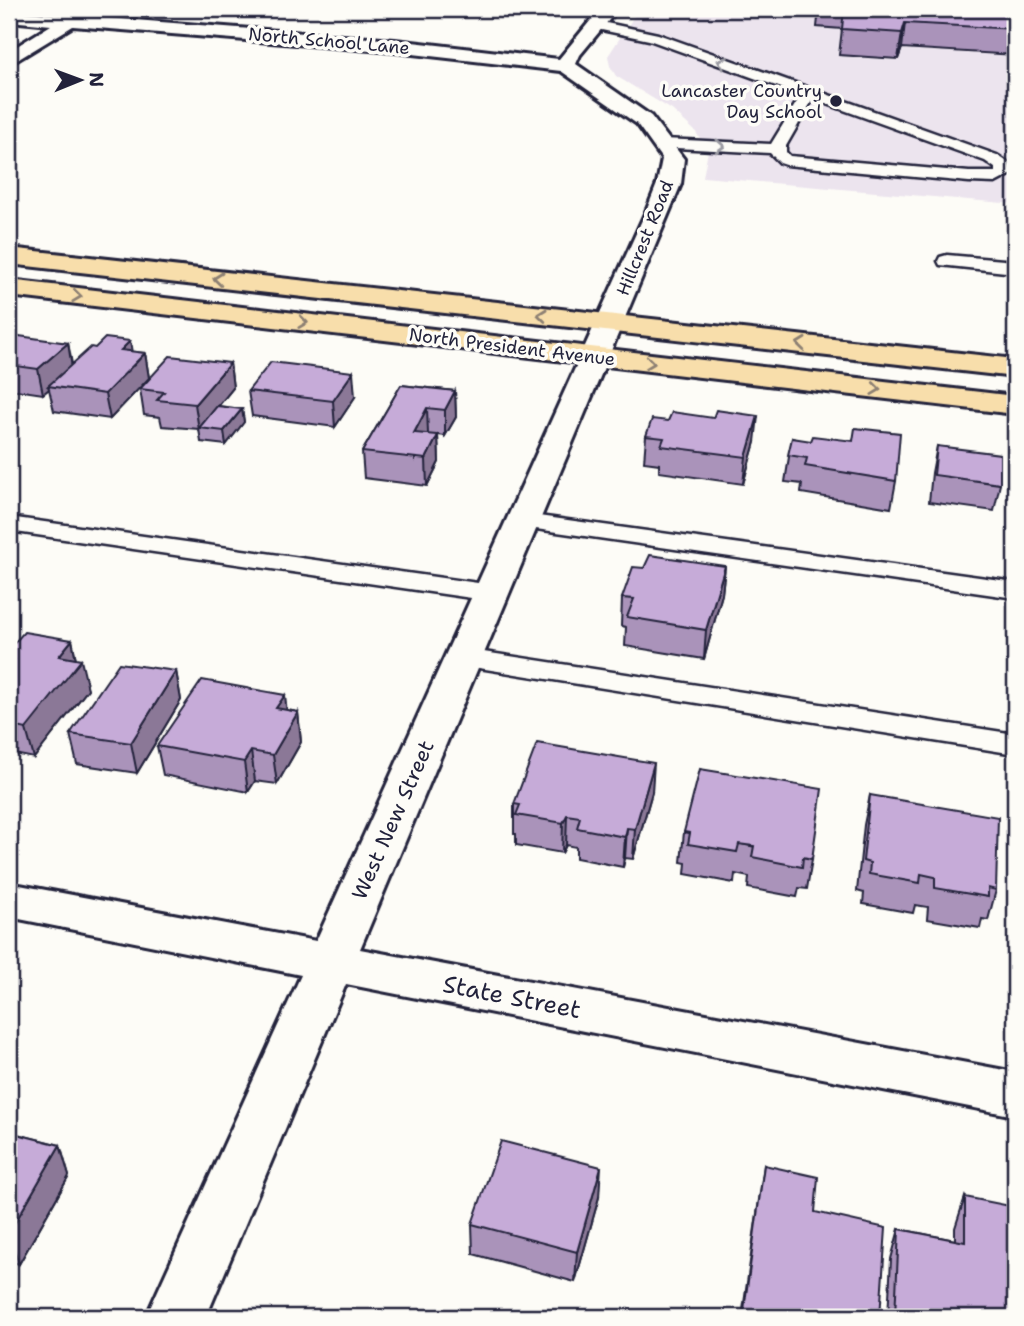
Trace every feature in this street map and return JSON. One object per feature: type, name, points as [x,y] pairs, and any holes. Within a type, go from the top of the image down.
[{"type":"main road","name":"North President Avenue","points":[[9,256],[603,340],[1015,405]]},
{"type":"main road","name":"North President Avenue","points":[[9,288],[603,340],[1015,368]]},
{"type":"street","points":[[9,59],[89,9]]},
{"type":"street","points":[[566,66],[571,54],[609,9]]},
{"type":"street","name":"North School Lane","points":[[9,16],[395,46],[566,66]]},
{"type":"street","name":"Hillcrest Road","points":[[566,66],[644,120],[673,159],[669,184],[603,340]]},
{"type":"street","name":"West New Street","points":[[176,1317],[603,340]]},
{"type":"street","name":"State Street","points":[[9,900],[1015,1094]]},
{"type":"lane","points":[[597,25],[653,37],[1015,169]]},
{"type":"lane","points":[[777,149],[809,93]]},
{"type":"lane","points":[[663,144],[777,149],[786,160],[798,163],[969,177],[995,178],[1004,174],[1003,166],[998,163]]},
{"type":"lane","points":[[947,261],[1015,267]]},
{"type":"lane","points":[[524,521],[1015,590]]},
{"type":"lane","points":[[9,524],[492,593]]},
{"type":"lane","points":[[464,658],[1015,744]]},
{"type":"shaded area","name":"Lancaster Country Day School","points":[[639,9],[1015,9],[1015,204],[703,177],[708,151],[695,131],[672,110],[616,76],[610,66],[608,56]]},
{"type":"building","points":[[844,9],[1015,9],[1015,29],[905,23],[902,33],[842,29]]},
{"type":"building","points":[[12,335],[68,343],[38,369],[9,365],[9,354],[13,350],[9,350],[9,338]]},
{"type":"building","points":[[105,338],[130,341],[121,350],[145,353],[105,394],[48,386],[91,347],[95,348]]},
{"type":"building","points":[[170,356],[230,363],[195,404],[157,400],[164,392],[140,389]]},
{"type":"building","points":[[271,362],[353,372],[333,401],[248,391]]},
{"type":"building","points":[[401,385],[455,391],[445,410],[427,408],[414,433],[438,435],[426,459],[362,452]]},
{"type":"building","points":[[217,406],[242,409],[224,431],[199,428]]},
{"type":"building","points":[[716,410],[758,416],[746,457],[661,446],[664,438],[646,436],[652,419],[668,421],[672,412],[713,418]]},
{"type":"building","points":[[855,428],[900,433],[896,481],[805,466],[807,458],[788,455],[792,438],[811,441],[813,436],[853,441]]},
{"type":"building","points":[[937,446],[1000,454],[1000,484],[934,475]]},
{"type":"building","points":[[650,555],[725,566],[706,630],[627,617],[634,599],[622,598],[633,567],[644,568]]},
{"type":"building","points":[[24,632],[72,640],[59,656],[81,660],[26,729],[9,725],[9,666],[14,660],[9,659],[9,649]]},
{"type":"building","points":[[119,663],[176,671],[131,743],[70,734]]},
{"type":"building","points":[[202,680],[285,695],[276,708],[298,712],[273,755],[251,751],[244,762],[157,746]]},
{"type":"building","points":[[537,743],[654,763],[635,829],[627,828],[625,837],[577,828],[580,817],[567,815],[563,823],[516,815],[520,805],[514,804]]},
{"type":"building","points":[[700,769],[822,789],[812,859],[803,857],[802,867],[752,857],[754,846],[739,844],[737,852],[688,844],[690,833],[684,832]]},
{"type":"building","points":[[870,795],[998,817],[996,890],[988,888],[988,897],[935,888],[935,877],[921,874],[920,883],[869,874],[870,863],[863,861]]},
{"type":"building","points":[[9,1132],[60,1145],[9,1233]]},
{"type":"building","points":[[501,1141],[601,1167],[577,1252],[472,1224]]},
{"type":"building","points":[[764,1165],[818,1177],[815,1212],[886,1228],[880,1317],[743,1317]]},
{"type":"building","points":[[965,1197],[1015,1207],[1015,1317],[895,1317],[899,1229],[965,1242]]},
{"type":"place","name":"Lancaster Country Day School","points":[[836,101]]}]
